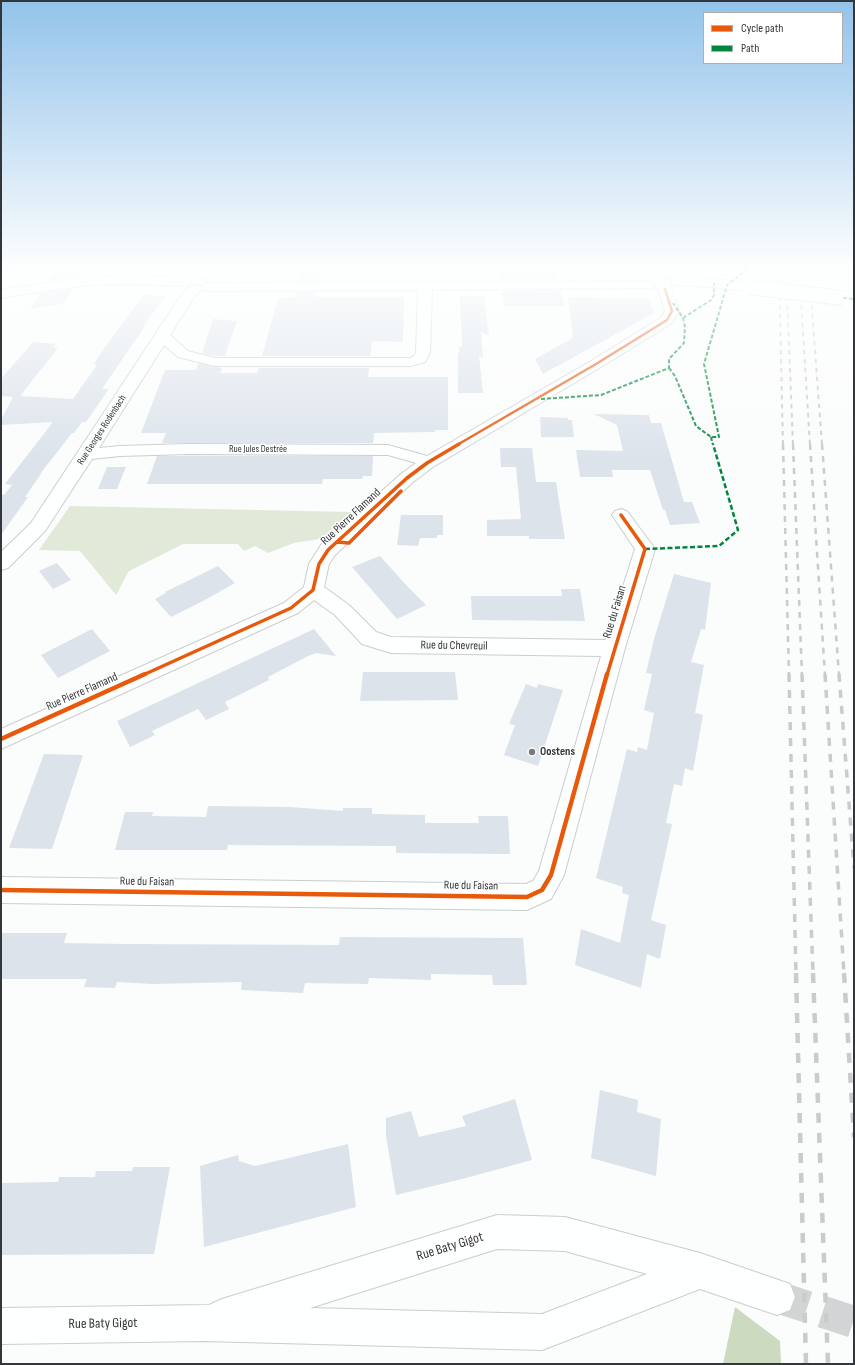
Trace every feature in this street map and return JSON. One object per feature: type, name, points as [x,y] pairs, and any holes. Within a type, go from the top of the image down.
[{"type":"street","name":"Rue Georges Rodenbach","points":[[1,563],[38,527],[164,333]]},
{"type":"street","points":[[162,336],[183,354],[215,362],[411,362],[420,359],[422,352],[423,333]]},
{"type":"street","name":"Rue Pierre Flamand","points":[[1,739],[291,608],[313,590],[319,564],[328,550],[407,478],[427,463],[647,333]]},
{"type":"street","name":"Rue Jules Destrée","points":[[86,455],[120,451],[188,449],[388,450],[419,458],[427,463]]},
{"type":"street","name":"Rue du Faisan","points":[[1,890],[527,896],[542,890],[551,875],[614,648],[645,549],[621,515]]},
{"type":"street","name":"Rue du Chevreuil","points":[[313,590],[342,610],[369,638],[391,645],[614,648]]},
{"type":"street","name":"Rue Baty Gigot","points":[[205,1323],[497,1232],[565,1234],[700,1271],[777,1298]]},
{"type":"street","name":"Rue Baty Gigot","points":[[1,1326],[205,1323],[542,1332],[700,1271]]},
{"type":"green space","points":[[70,506],[351,512],[349,517],[331,532],[319,539],[294,543],[268,553],[255,546],[244,551],[238,544],[183,544],[129,571],[116,595],[80,551],[39,550]]},
{"type":"green space","points":[[735,1307],[780,1341],[781,1364],[723,1364]]},
{"type":"building","points":[[116,333],[140,333],[102,389],[109,389],[86,422],[82,422],[74,433],[72,433],[40,474],[25,497],[28,497],[1,535],[1,494],[4,495],[12,485],[5,484],[53,422],[1,425],[1,420],[13,397],[1,396],[1,379],[33,342],[56,344],[53,348],[58,348],[20,396],[73,399],[97,365],[94,364]]},
{"type":"building","points":[[209,333],[233,333],[225,356],[215,356],[202,353]]},
{"type":"building","points":[[268,333],[403,333],[403,342],[372,341],[370,356],[262,356]]},
{"type":"building","points":[[461,333],[481,333],[483,358],[479,355],[483,393],[458,393],[458,353],[459,347],[462,347]]},
{"type":"building","points":[[482,333],[489,333],[489,336]]},
{"type":"building","points":[[572,333],[618,333],[543,374],[535,359],[573,338]]},
{"type":"building","points":[[198,363],[222,368],[220,373],[257,373],[259,368],[369,368],[368,377],[448,377],[448,430],[435,430],[435,432],[374,433],[373,443],[162,443],[166,433],[141,433],[165,370],[196,370]]},
{"type":"building","points":[[594,414],[649,415],[651,423],[661,423],[684,502],[692,502],[700,523],[670,525],[665,510],[663,510],[650,470],[612,470],[613,477],[580,477],[576,450],[623,451],[617,425]]},
{"type":"building","points":[[540,417],[568,418],[568,420],[572,420],[574,437],[541,437]]},
{"type":"building","points":[[500,448],[532,448],[536,482],[556,482],[565,539],[529,539],[529,536],[487,536],[487,520],[521,519],[516,467],[501,467]]},
{"type":"building","points":[[157,456],[373,456],[372,476],[363,476],[362,479],[323,479],[322,484],[147,484]]},
{"type":"building","points":[[107,467],[126,467],[117,489],[98,489]]},
{"type":"building","points":[[401,515],[443,515],[443,535],[437,535],[437,538],[420,538],[418,546],[397,545]]},
{"type":"building","points":[[380,556],[426,605],[397,619],[352,567]]},
{"type":"building","points":[[57,563],[71,580],[53,589],[39,571]]},
{"type":"building","points":[[218,566],[235,583],[203,601],[171,617],[155,599],[166,593],[165,592]]},
{"type":"building","points":[[674,574],[711,583],[705,630],[701,629],[691,662],[704,665],[695,713],[703,715],[693,771],[685,768],[682,786],[674,784],[666,823],[672,824],[651,920],[666,925],[660,959],[647,954],[641,988],[575,965],[581,929],[620,943],[629,895],[622,893],[623,887],[596,878],[627,749],[637,752],[638,747],[647,750],[654,713],[644,710],[652,674],[646,673],[654,639]]},
{"type":"building","points":[[561,589],[580,589],[585,621],[472,620],[471,596],[562,596]]},
{"type":"building","points":[[92,629],[110,651],[58,678],[41,655]]},
{"type":"building","points":[[314,629],[336,656],[316,653],[308,656],[268,677],[269,680],[225,702],[229,709],[206,720],[198,709],[152,731],[155,735],[130,747],[117,721]]},
{"type":"building","points":[[363,672],[455,672],[458,700],[360,701]]},
{"type":"building","points":[[526,684],[537,688],[538,684],[563,690],[538,766],[504,755],[515,725],[509,724]]},
{"type":"building","points":[[44,754],[83,755],[52,849],[9,848]]},
{"type":"building","points":[[208,806],[290,807],[343,811],[343,808],[372,808],[372,814],[425,815],[425,823],[479,823],[478,816],[508,816],[510,854],[396,853],[396,846],[228,845],[227,850],[115,850],[125,812],[153,812],[152,816],[206,817]]},
{"type":"building","points":[[1,933],[67,933],[64,943],[127,944],[339,945],[340,937],[523,938],[527,985],[493,985],[492,975],[431,974],[431,980],[369,978],[368,984],[305,983],[303,993],[241,990],[242,982],[152,984],[117,982],[115,988],[84,987],[87,979],[1,979]]},
{"type":"building","points":[[600,1090],[638,1100],[637,1112],[661,1119],[656,1176],[591,1158]]},
{"type":"building","points":[[515,1099],[532,1160],[396,1195],[386,1136],[386,1118],[411,1111],[419,1137],[466,1126],[462,1116]]},
{"type":"building","points":[[348,1144],[356,1207],[204,1247],[200,1166],[238,1155],[239,1161],[255,1166]]},
{"type":"building","points":[[133,1167],[170,1167],[154,1254],[1,1255],[1,1183],[58,1182],[59,1177],[95,1177],[96,1171],[132,1171]]},
{"type":"tunnel","points":[[777,1297],[854,1322]]},
{"type":"railway","points":[[780,333],[783,445]]},
{"type":"railway","points":[[789,333],[793,445]]},
{"type":"railway","points":[[803,333],[810,445]]},
{"type":"railway","points":[[814,333],[822,445]]},
{"type":"railway","points":[[783,444],[789,675]]},
{"type":"railway","points":[[793,444],[802,675]]},
{"type":"railway","points":[[810,444],[825,675]]},
{"type":"railway","points":[[822,444],[839,675]]},
{"type":"railway","points":[[789,674],[796,974]]},
{"type":"railway","points":[[802,674],[813,974]]},
{"type":"railway","points":[[825,674],[844,974]]},
{"type":"railway","points":[[839,674],[854,868]]},
{"type":"railway","points":[[796,973],[806,1364]]},
{"type":"railway","points":[[813,973],[828,1364]]},
{"type":"railway","points":[[844,973],[854,1137]]},
{"type":"marked path","points":[[541,399],[601,395],[669,368],[669,359],[684,343],[685,333]]},
{"type":"marked path","points":[[669,368],[675,376],[696,426],[711,437],[719,437],[704,364],[713,333]]},
{"type":"marked path","points":[[645,549],[719,546],[738,530],[711,437]]},
{"type":"cycle path","points":[[1,739],[291,608],[313,590],[319,564],[328,550],[407,478],[427,463],[647,333]]},
{"type":"cycle path","points":[[337,542],[349,543],[401,491]]},
{"type":"cycle path","points":[[1,890],[527,897],[542,890],[551,875],[614,648],[645,549],[621,515]]},
{"type":"place","name":"Oostens","points":[[532,752]]}]
